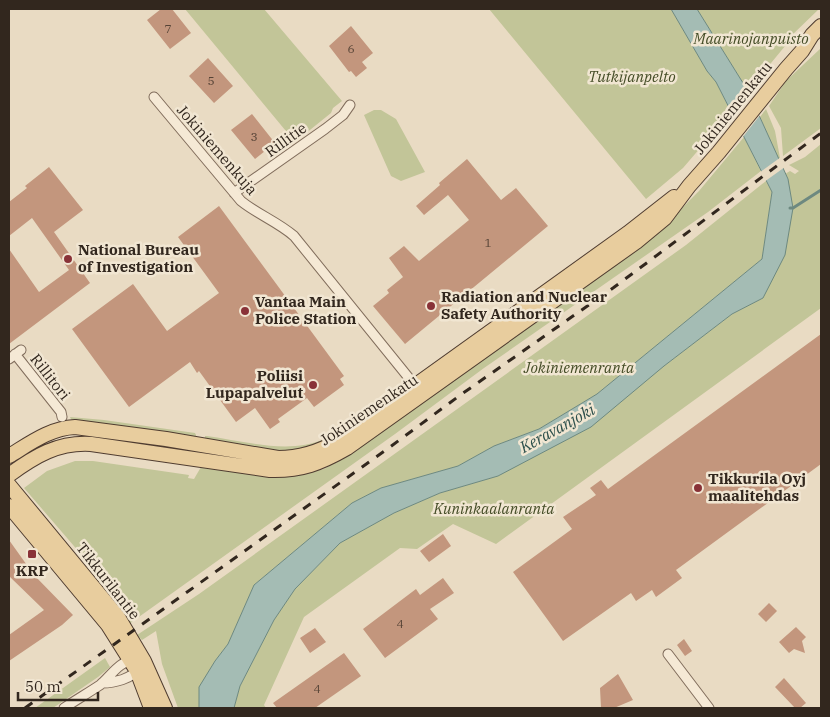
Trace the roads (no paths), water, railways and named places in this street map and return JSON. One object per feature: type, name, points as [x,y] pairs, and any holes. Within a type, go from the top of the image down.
[{"type":"main road","name":"Jokiniemenkatu","points":[[9,475],[46,451],[59,447],[83,444],[270,470],[297,469],[330,458],[347,448],[419,390],[689,186],[720,152],[821,26]]},
{"type":"main road","name":"Jokiniemenkatu","points":[[802,51],[821,39]]},
{"type":"main road","name":"Jokiniemenkatu","points":[[9,456],[39,438],[63,429],[75,427],[166,439],[265,457],[293,458],[317,452],[338,441],[419,390]]},
{"type":"main road","name":"Tikkurilantie","points":[[9,485],[118,617],[137,664],[151,708]]},
{"type":"main road","name":"Tikkurilantie","points":[[9,506],[108,625],[137,664],[165,708]]},
{"type":"street","name":"Jokiniemenkuja","points":[[154,97],[234,193],[250,209],[294,236],[419,390]]},
{"type":"street","name":"Rillitie","points":[[234,193],[325,129],[350,105]]},
{"type":"street","name":"Rillitori","points":[[15,354],[61,412],[62,417]]},
{"type":"street","points":[[668,654],[709,708]]},
{"type":"street","points":[[64,708],[102,683],[115,668],[137,664]]},
{"type":"water","name":"Keravanjoki","points":[[671,9],[697,9],[748,91],[788,179],[793,208],[785,255],[763,298],[732,314],[664,366],[591,427],[498,476],[440,493],[394,513],[340,543],[295,589],[274,620],[240,686],[234,708],[199,708],[199,687],[228,644],[254,585],[352,503],[381,488],[458,466],[494,446],[539,429],[597,394],[762,259],[772,192],[716,82],[707,71]]},
{"type":"waterway","points":[[790,208],[793,208],[821,190]]},
{"type":"railway","points":[[25,708],[459,396],[613,288],[821,133]]},
{"type":"place","name":"National Bureau of Investigation","points":[[68,259]]},
{"type":"place","name":"Radiation and Nuclear Safety Authority","points":[[431,306]]},
{"type":"place","name":"Vantaa Main Police Station","points":[[245,311]]},
{"type":"place","name":"Poliisi Lupapalvelut","points":[[313,385]]},
{"type":"place","name":"Tikkurila Oyj maalitehdas","points":[[698,488]]},
{"type":"place","name":"KRP","points":[[32,554]]},
{"type":"park label","name":"Maarinojanpuisto","points":[[751,39]]},
{"type":"park label","name":"Tutkijanpelto","points":[[632,77]]},
{"type":"park label","name":"Jokiniemenranta","points":[[579,368]]},
{"type":"park label","name":"Kuninkaalanranta","points":[[494,509]]}]
